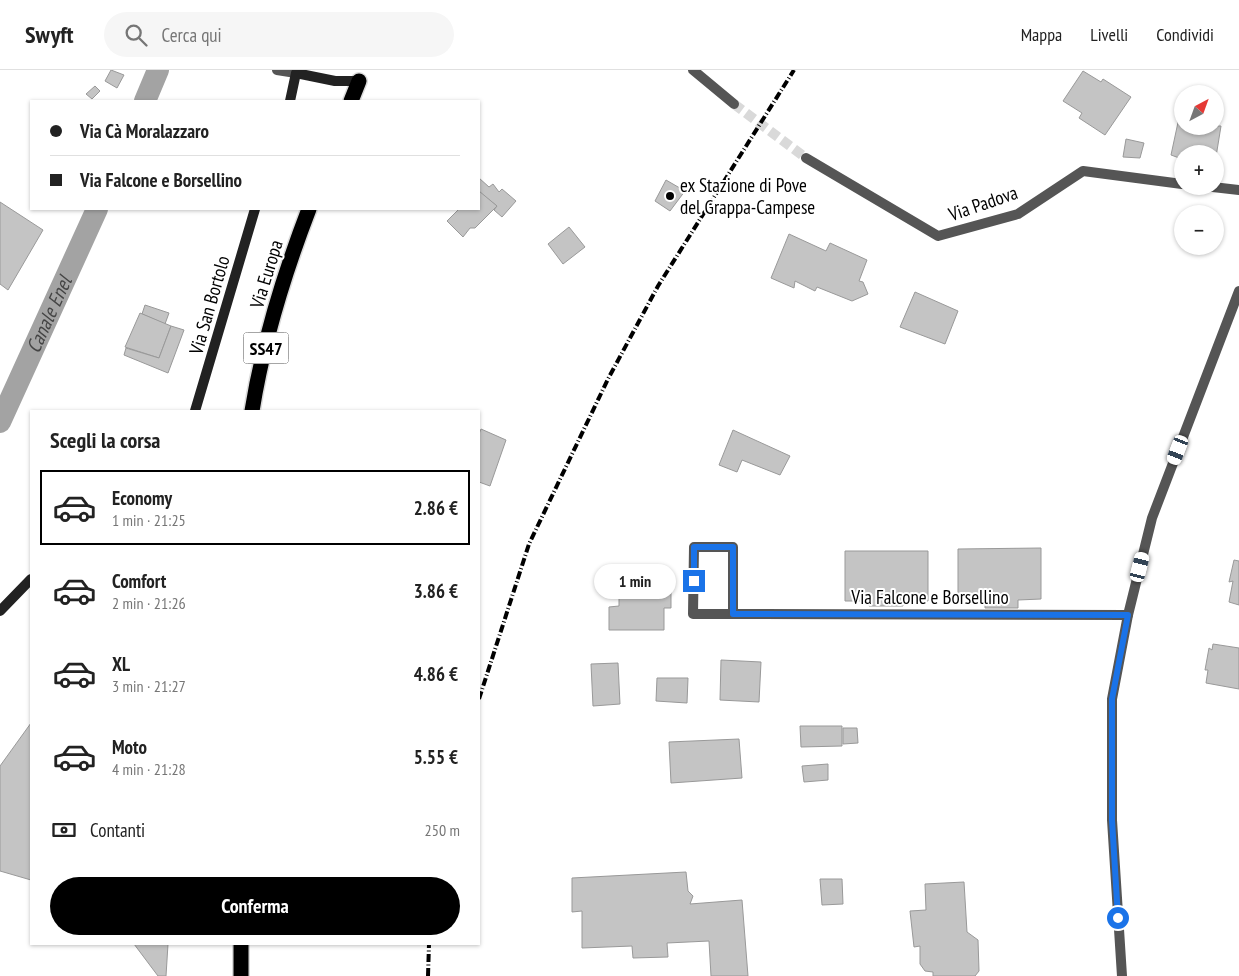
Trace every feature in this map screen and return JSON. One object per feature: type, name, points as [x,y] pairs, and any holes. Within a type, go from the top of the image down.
[{"type":"highway","points":[[351,100],[359,82]]},
{"type":"highway","name":"Via Europa","points":[[252,410],[282,285],[309,210]]},
{"type":"highway","points":[[241,945],[241,976]]},
{"type":"street","points":[[277,70],[325,75],[359,82]]},
{"type":"street","points":[[693,70],[734,104]]},
{"type":"street","points":[[290,100],[296,73]]},
{"type":"street","name":"Via Padova","points":[[806,158],[938,236],[1018,214],[1084,171],[1174,183]]},
{"type":"street","points":[[1224,188],[1239,190]]},
{"type":"street","name":"Via San Bortolo","points":[[195,410],[255,210]]},
{"type":"street","points":[[1122,976],[1112,820],[1112,699],[1128,615],[1152,518],[1239,291]]},
{"type":"street","name":"Via Falcone e Borsellino","points":[[733,614],[733,547],[694,547],[693,614],[1128,615]]},
{"type":"street","points":[[0,612],[30,580]]},
{"type":"building","points":[[111,70],[124,75],[117,88],[105,81]]},
{"type":"building","points":[[1083,71],[1101,82],[1103,79],[1131,97],[1105,135],[1079,118],[1082,113],[1063,101]]},
{"type":"building","points":[[95,86],[100,91],[92,99],[86,94]]},
{"type":"building","points":[[1175,135],[1220,135],[1218,145],[1174,145],[1174,156],[1171,155]]},
{"type":"building","points":[[1126,139],[1144,143],[1140,158],[1123,157]]},
{"type":"building","points":[[480,179],[489,187],[493,184],[499,192],[502,189],[516,201],[502,217],[494,210],[497,206],[480,193]]},
{"type":"building","name":"ex Stazione di Pove del Grappa-Campese","points":[[666,180],[685,191],[670,211],[655,201]]},
{"type":"building","points":[[480,192],[497,206],[475,228],[470,228],[463,237],[447,221],[458,210],[480,210]]},
{"type":"building","points":[[0,202],[43,230],[8,290],[0,284]]},
{"type":"building","points":[[569,227],[585,247],[563,264],[548,244]]},
{"type":"building","points":[[789,234],[826,251],[830,243],[867,260],[859,281],[863,282],[868,294],[852,301],[817,287],[815,291],[795,281],[794,288],[771,278]]},
{"type":"building","points":[[915,292],[958,311],[945,344],[900,327]]},
{"type":"building","points":[[145,305],[169,313],[165,324],[142,314]]},
{"type":"building","points":[[140,313],[171,326],[159,358],[125,347]]},
{"type":"building","points":[[171,326],[184,330],[168,373],[124,355],[126,348],[159,358]]},
{"type":"building","points":[[481,429],[506,440],[490,486],[480,482]]},
{"type":"building","points":[[733,430],[790,456],[780,475],[742,460],[737,472],[719,465]]},
{"type":"building","points":[[1041,548],[1041,599],[1018,600],[1018,608],[985,608],[985,597],[958,598],[958,549]]},
{"type":"building","points":[[845,551],[928,551],[928,601],[903,600],[903,606],[869,606],[869,601],[845,601]]},
{"type":"building","points":[[1234,560],[1239,561],[1239,605],[1229,602],[1233,581],[1229,582]]},
{"type":"building","points":[[619,576],[671,576],[671,608],[664,608],[664,630],[609,630],[609,607],[619,606]]},
{"type":"building","points":[[1213,644],[1239,648],[1239,689],[1206,683],[1208,670],[1205,670],[1209,648],[1212,650]]},
{"type":"building","points":[[721,660],[761,662],[759,702],[720,700]]},
{"type":"building","points":[[618,663],[620,704],[593,706],[591,664]]},
{"type":"building","points":[[657,678],[688,678],[687,703],[656,701]]},
{"type":"building","points":[[30,724],[30,880],[0,871],[0,766]]},
{"type":"building","points":[[800,726],[842,726],[842,746],[801,747]]},
{"type":"building","points":[[843,728],[857,728],[858,743],[843,744]]},
{"type":"building","points":[[739,739],[742,778],[671,783],[669,742]]},
{"type":"building","points":[[828,764],[828,780],[804,782],[802,766]]},
{"type":"building","points":[[686,872],[688,891],[693,896],[690,904],[742,900],[748,976],[711,976],[709,941],[667,943],[668,957],[633,958],[632,946],[582,948],[582,911],[572,912],[572,878]]},
{"type":"building","points":[[820,879],[842,879],[843,904],[822,905]]},
{"type":"building","points":[[964,882],[967,932],[978,940],[979,971],[975,976],[933,976],[933,972],[925,971],[920,964],[920,946],[914,947],[910,911],[926,910],[925,884]]},
{"type":"building","points":[[135,945],[168,945],[166,976],[158,976]]},
{"type":"waterway","name":"Canale Enel","points":[[145,100],[158,70]]},
{"type":"waterway","name":"Canale Enel","points":[[0,422],[97,210]]},
{"type":"tunnel","points":[[734,104],[806,158]]},
{"type":"railway","points":[[480,696],[529,544],[608,379],[658,286],[794,70]]},
{"type":"railway","points":[[428,976],[429,945]]},
{"type":"place","name":"ex Stazione di Pove del Grappa-Campese","points":[[670,196]]},
{"type":"route","points":[[694,581],[694,547],[733,547],[733,614],[1128,615],[1112,699],[1112,820],[1118,918]]}]
